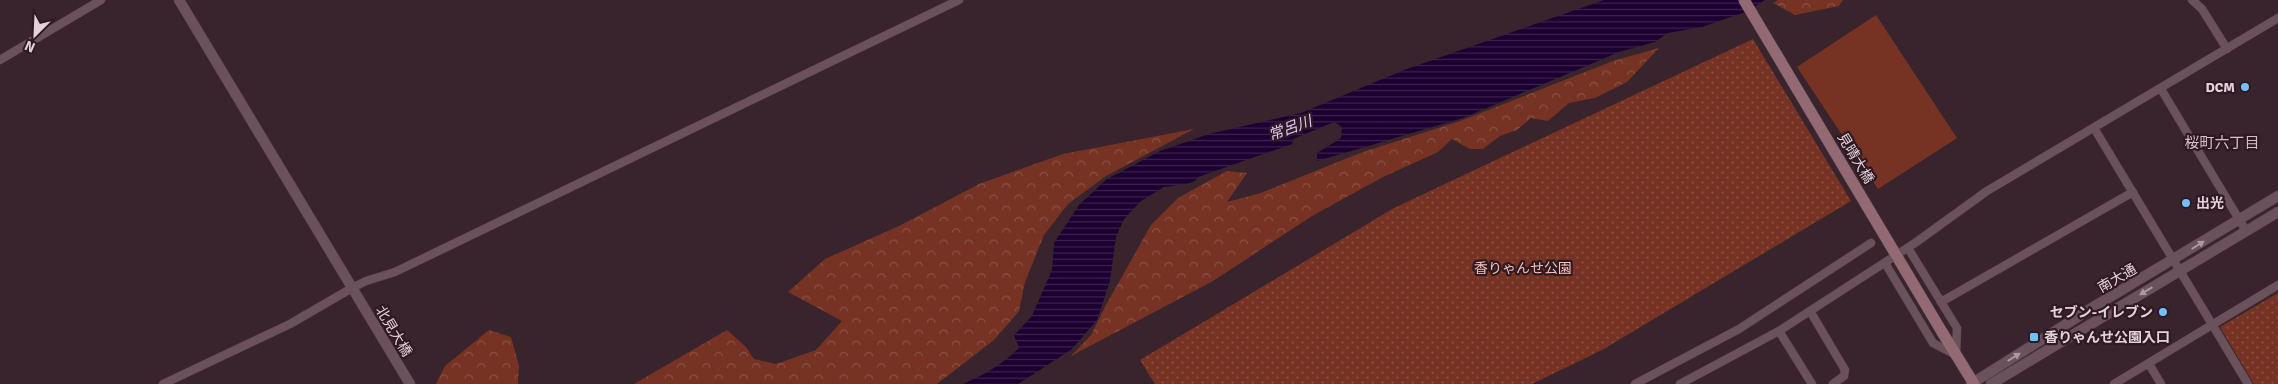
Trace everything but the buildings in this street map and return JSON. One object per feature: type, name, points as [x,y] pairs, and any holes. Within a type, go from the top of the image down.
[{"type":"main road","name":"見晴大橋","points":[[1744,0],[1973,384]]},
{"type":"street","points":[[0,60],[101,0]]},
{"type":"street","name":"北見大橋","points":[[179,0],[410,384]]},
{"type":"street","points":[[163,384],[290,324],[366,281],[395,272],[959,0]]},
{"type":"street","points":[[2192,0],[2202,9],[2227,49]]},
{"type":"street","points":[[1680,384],[1779,330],[1908,248],[1988,191],[2278,18]]},
{"type":"street","points":[[2161,89],[2246,231]]},
{"type":"street","points":[[2094,128],[2248,384]]},
{"type":"street","points":[[1941,302],[2134,192]]},
{"type":"street","name":"南大通","points":[[1973,384],[2095,306],[2278,196]]},
{"type":"street","name":"南大通","points":[[1991,384],[2278,212]]},
{"type":"street","points":[[1635,384],[1739,329],[1871,244]]},
{"type":"street","points":[[1884,263],[1933,343],[1956,355],[1957,328],[1908,248]]},
{"type":"street","points":[[2114,384],[2278,285]]},
{"type":"street","points":[[1810,311],[1845,370],[1844,376],[1833,384]]},
{"type":"street","points":[[1779,330],[1812,384]]},
{"type":"street","points":[[2149,364],[2161,384]]},
{"type":"green space","points":[[1778,0],[1843,0],[1839,6],[1795,15],[1773,3]]},
{"type":"green space","points":[[1876,15],[1957,138],[1878,189],[1797,67]]},
{"type":"green space","name":"香りゃんせ公園","points":[[1753,39],[1851,201],[1602,350],[1532,384],[1155,384],[1140,360],[1394,208]]},
{"type":"green space","points":[[1659,48],[1627,82],[1595,98],[1569,103],[1548,121],[1531,118],[1517,130],[1500,136],[1483,149],[1470,149],[1452,139],[1438,152],[1383,177],[1312,216],[1213,281],[1071,356],[1091,335],[1151,225],[1178,198],[1227,171],[1247,173],[1227,202],[1261,193],[1360,153],[1463,120],[1613,61]]},
{"type":"green space","points":[[1194,129],[1106,176],[1068,204],[1044,235],[1025,282],[1019,311],[994,340],[937,384],[634,384],[727,330],[746,347],[754,359],[776,364],[816,350],[842,321],[788,292],[825,259],[899,226],[979,184],[1063,154]]},
{"type":"green space","points":[[2278,293],[2278,384],[2254,384],[2220,327]]},
{"type":"green space","points":[[489,330],[511,337],[519,366],[518,384],[436,384],[445,366]]},
{"type":"water","name":"常呂川","points":[[1604,0],[1765,0],[1748,11],[1702,27],[1668,33],[1655,42],[1619,52],[1463,118],[1317,161],[1317,153],[1341,138],[1342,127],[1334,122],[1293,139],[1292,144],[1198,177],[1195,181],[1164,187],[1141,201],[1124,219],[1116,237],[1110,281],[1097,320],[1072,349],[1018,384],[963,384],[993,369],[1019,348],[1014,335],[1032,316],[1052,270],[1054,243],[1079,205],[1107,179],[1160,151],[1209,134],[1301,113],[1404,70]]},
{"type":"place","name":"DCM","points":[[2245,87]]},
{"type":"place","name":"出光","points":[[2186,203]]},
{"type":"place","name":"セブン-イレブン","points":[[2163,312]]},
{"type":"place","name":"香りゃんせ公園入口","points":[[2034,337]]},
{"type":"district","name":"桜町六丁目","points":[[2222,143]]}]
